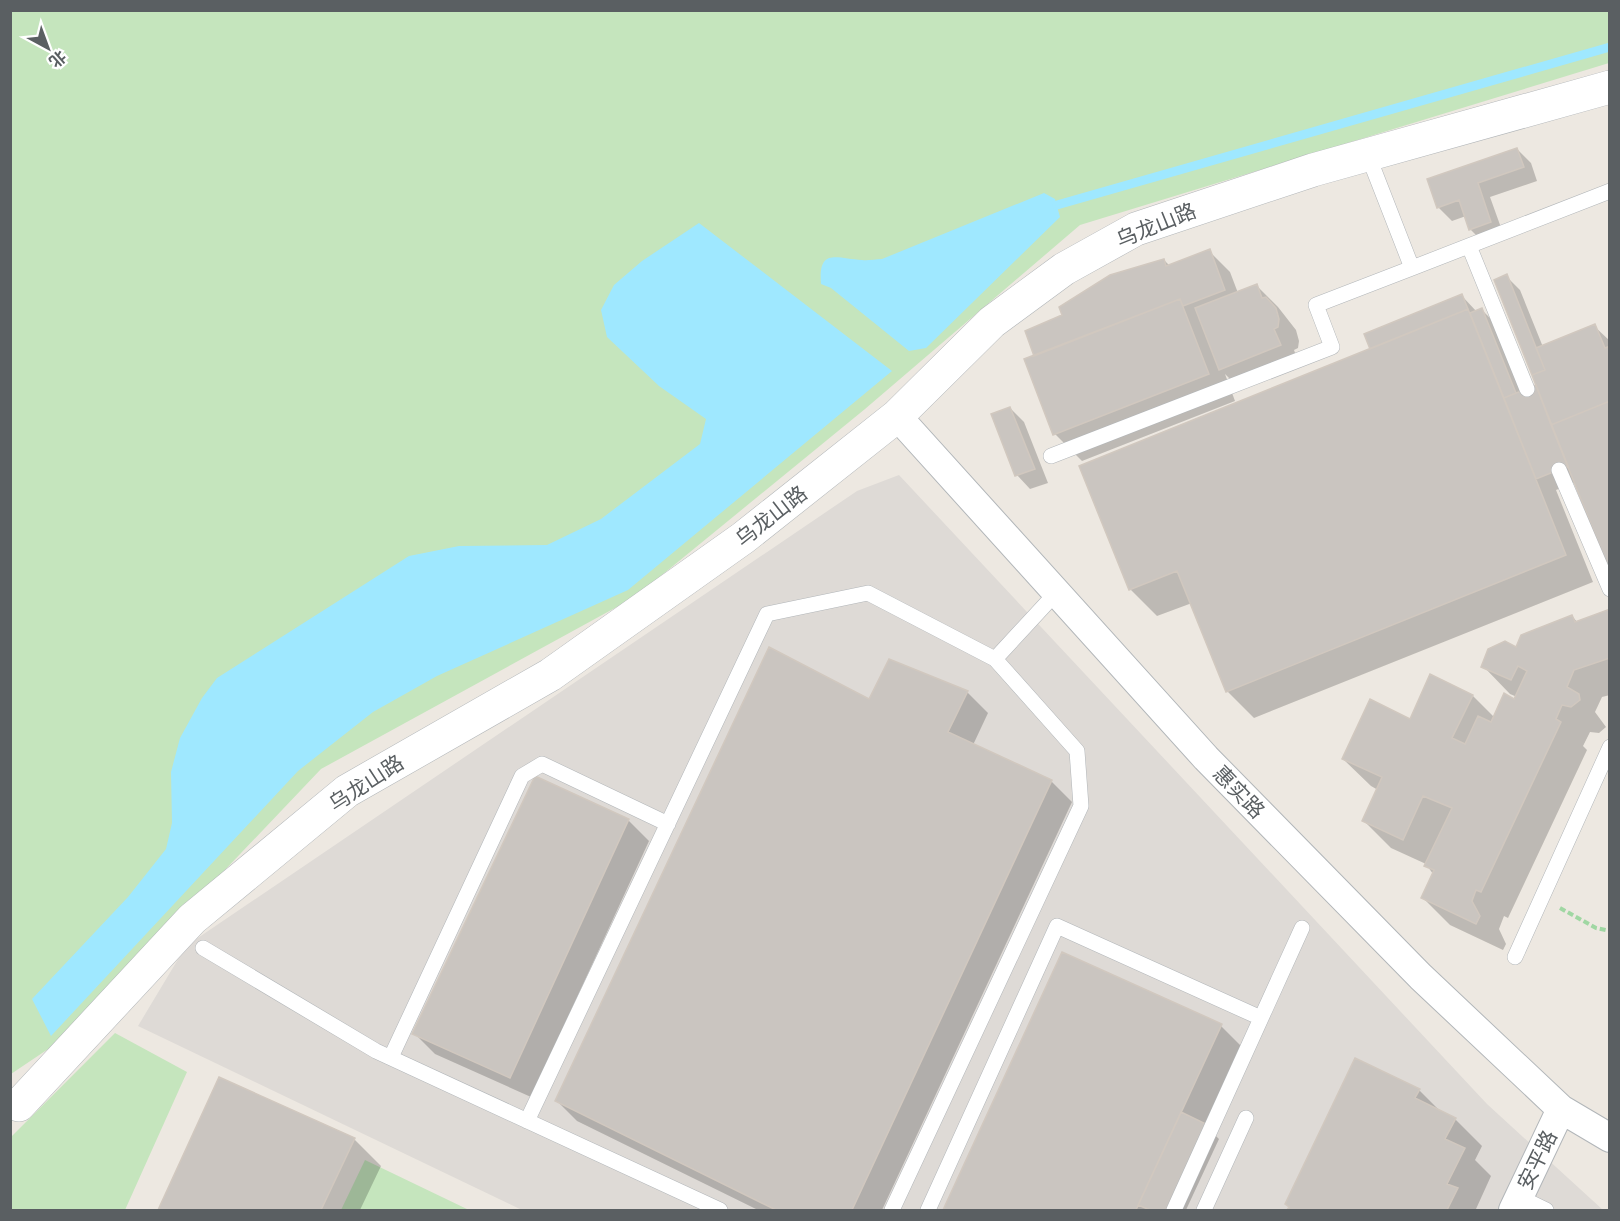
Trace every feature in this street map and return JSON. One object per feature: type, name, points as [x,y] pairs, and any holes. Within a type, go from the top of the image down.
[{"type":"street","name":"乌龙山路","points":[[19,1105],[192,919],[347,791],[550,675],[743,538],[897,416],[992,322],[1074,263],[1136,229],[1313,170],[1610,87]]},
{"type":"street","name":"惠实路","points":[[897,416],[1223,775],[1421,977],[1561,1109],[1610,1138]]},
{"type":"street","name":"安平路","points":[[1516,1204],[1561,1109]]},
{"type":"lane","points":[[1368,154],[1412,268]]},
{"type":"lane","points":[[1051,456],[1332,347],[1316,305],[1610,191]]},
{"type":"lane","points":[[1469,246],[1527,389]]},
{"type":"lane","points":[[1559,470],[1610,589]]},
{"type":"lane","points":[[995,659],[1056,592]]},
{"type":"lane","points":[[527,1121],[767,614],[868,593],[995,659],[1077,750],[1081,806],[892,1210]]},
{"type":"lane","points":[[1515,957],[1610,747]]},
{"type":"lane","points":[[391,1058],[522,777],[542,764],[668,824]]},
{"type":"lane","points":[[928,1210],[1057,926],[1261,1018]]},
{"type":"lane","points":[[1174,1210],[1302,928]]},
{"type":"lane","points":[[203,948],[391,1058],[720,1210]]},
{"type":"lane","points":[[1204,1210],[1246,1118]]},
{"type":"lane","points":[[1191,1174],[1215,1185]]},
{"type":"lane","points":[[1516,1204],[1546,1210]]},
{"type":"path","points":[[1554,905],[1610,932]]},
{"type":"shaded area","points":[[899,475],[1487,1104],[1603,1210],[522,1210],[138,1026],[186,946],[857,491]]},
{"type":"green space","points":[[11,11],[1609,11],[1609,63],[1080,225],[865,409],[635,597],[321,769],[66,1037],[11,1074]]},
{"type":"green space","points":[[115,1033],[187,1072],[125,1210],[11,1210],[11,1137]]},
{"type":"green space","points":[[365,1160],[469,1210],[341,1210]]},
{"type":"water","points":[[1044,193],[1055,199],[1060,217],[926,348],[909,351],[831,288],[821,284],[821,272],[826,260],[837,257],[882,259]]},
{"type":"water","points":[[699,223],[892,371],[628,590],[437,676],[373,712],[298,771],[51,1036],[32,999],[128,897],[166,849],[172,823],[171,772],[180,738],[202,698],[217,678],[409,556],[459,546],[547,545],[601,519],[700,444],[706,419],[659,386],[607,337],[601,310],[614,285],[642,261]]},
{"type":"building","points":[[1517,148],[1524,167],[1478,183],[1491,222],[1469,230],[1459,200],[1437,208],[1427,179]]},
{"type":"building","points":[[1210,249],[1225,290],[1183,306],[1180,299],[1034,356],[1025,331],[1062,315],[1059,307],[1110,275],[1164,259],[1166,266]]},
{"type":"building","points":[[1507,274],[1545,370],[1532,375],[1494,280]]},
{"type":"building","points":[[1257,284],[1262,298],[1266,297],[1276,308],[1279,319],[1278,327],[1274,329],[1281,345],[1219,370],[1195,308]]},
{"type":"building","points":[[1462,294],[1468,309],[1370,349],[1364,334]]},
{"type":"building","points":[[1180,299],[1209,374],[1053,435],[1024,359]]},
{"type":"building","points":[[1482,308],[1516,393],[1504,398],[1470,313]]},
{"type":"building","points":[[1468,309],[1566,555],[1226,692],[1177,571],[1129,590],[1079,466]]},
{"type":"building","points":[[1595,324],[1605,348],[1610,346],[1610,401],[1551,425],[1532,375],[1545,370],[1536,348]]},
{"type":"building","points":[[1536,385],[1568,466],[1536,479],[1504,398]]},
{"type":"building","points":[[1610,401],[1610,563],[1607,564],[1551,425]]},
{"type":"building","points":[[1010,407],[1035,469],[1015,476],[991,414]]},
{"type":"building","points":[[1610,609],[1610,658],[1574,670],[1567,687],[1579,694],[1580,700],[1571,707],[1562,705],[1556,719],[1561,722],[1481,892],[1476,890],[1472,901],[1480,916],[1476,924],[1421,898],[1434,870],[1424,866],[1452,808],[1423,796],[1403,840],[1362,821],[1382,777],[1342,759],[1370,699],[1410,719],[1430,674],[1473,695],[1452,738],[1465,744],[1478,716],[1491,722],[1504,693],[1514,699],[1527,671],[1518,666],[1511,680],[1481,667],[1488,649],[1505,641],[1516,647],[1521,635],[1572,615],[1575,622]]},
{"type":"building","points":[[769,647],[869,699],[889,659],[968,691],[948,732],[1052,780],[852,1210],[776,1210],[555,1101]]},
{"type":"building","points":[[535,776],[629,819],[510,1078],[412,1034]]},
{"type":"building","points":[[1062,952],[1222,1024],[1136,1210],[943,1210]]},
{"type":"building","points":[[1355,1058],[1420,1089],[1415,1098],[1456,1118],[1445,1139],[1465,1148],[1447,1184],[1458,1188],[1447,1210],[1287,1210],[1289,1207],[1285,1204]]},
{"type":"building","points":[[219,1077],[355,1138],[321,1210],[158,1210]]},
{"type":"building","points":[[1181,1112],[1206,1124],[1166,1210],[1150,1210],[1138,1205]]},
{"type":"waterway","points":[[1057,205],[1610,47]]}]
